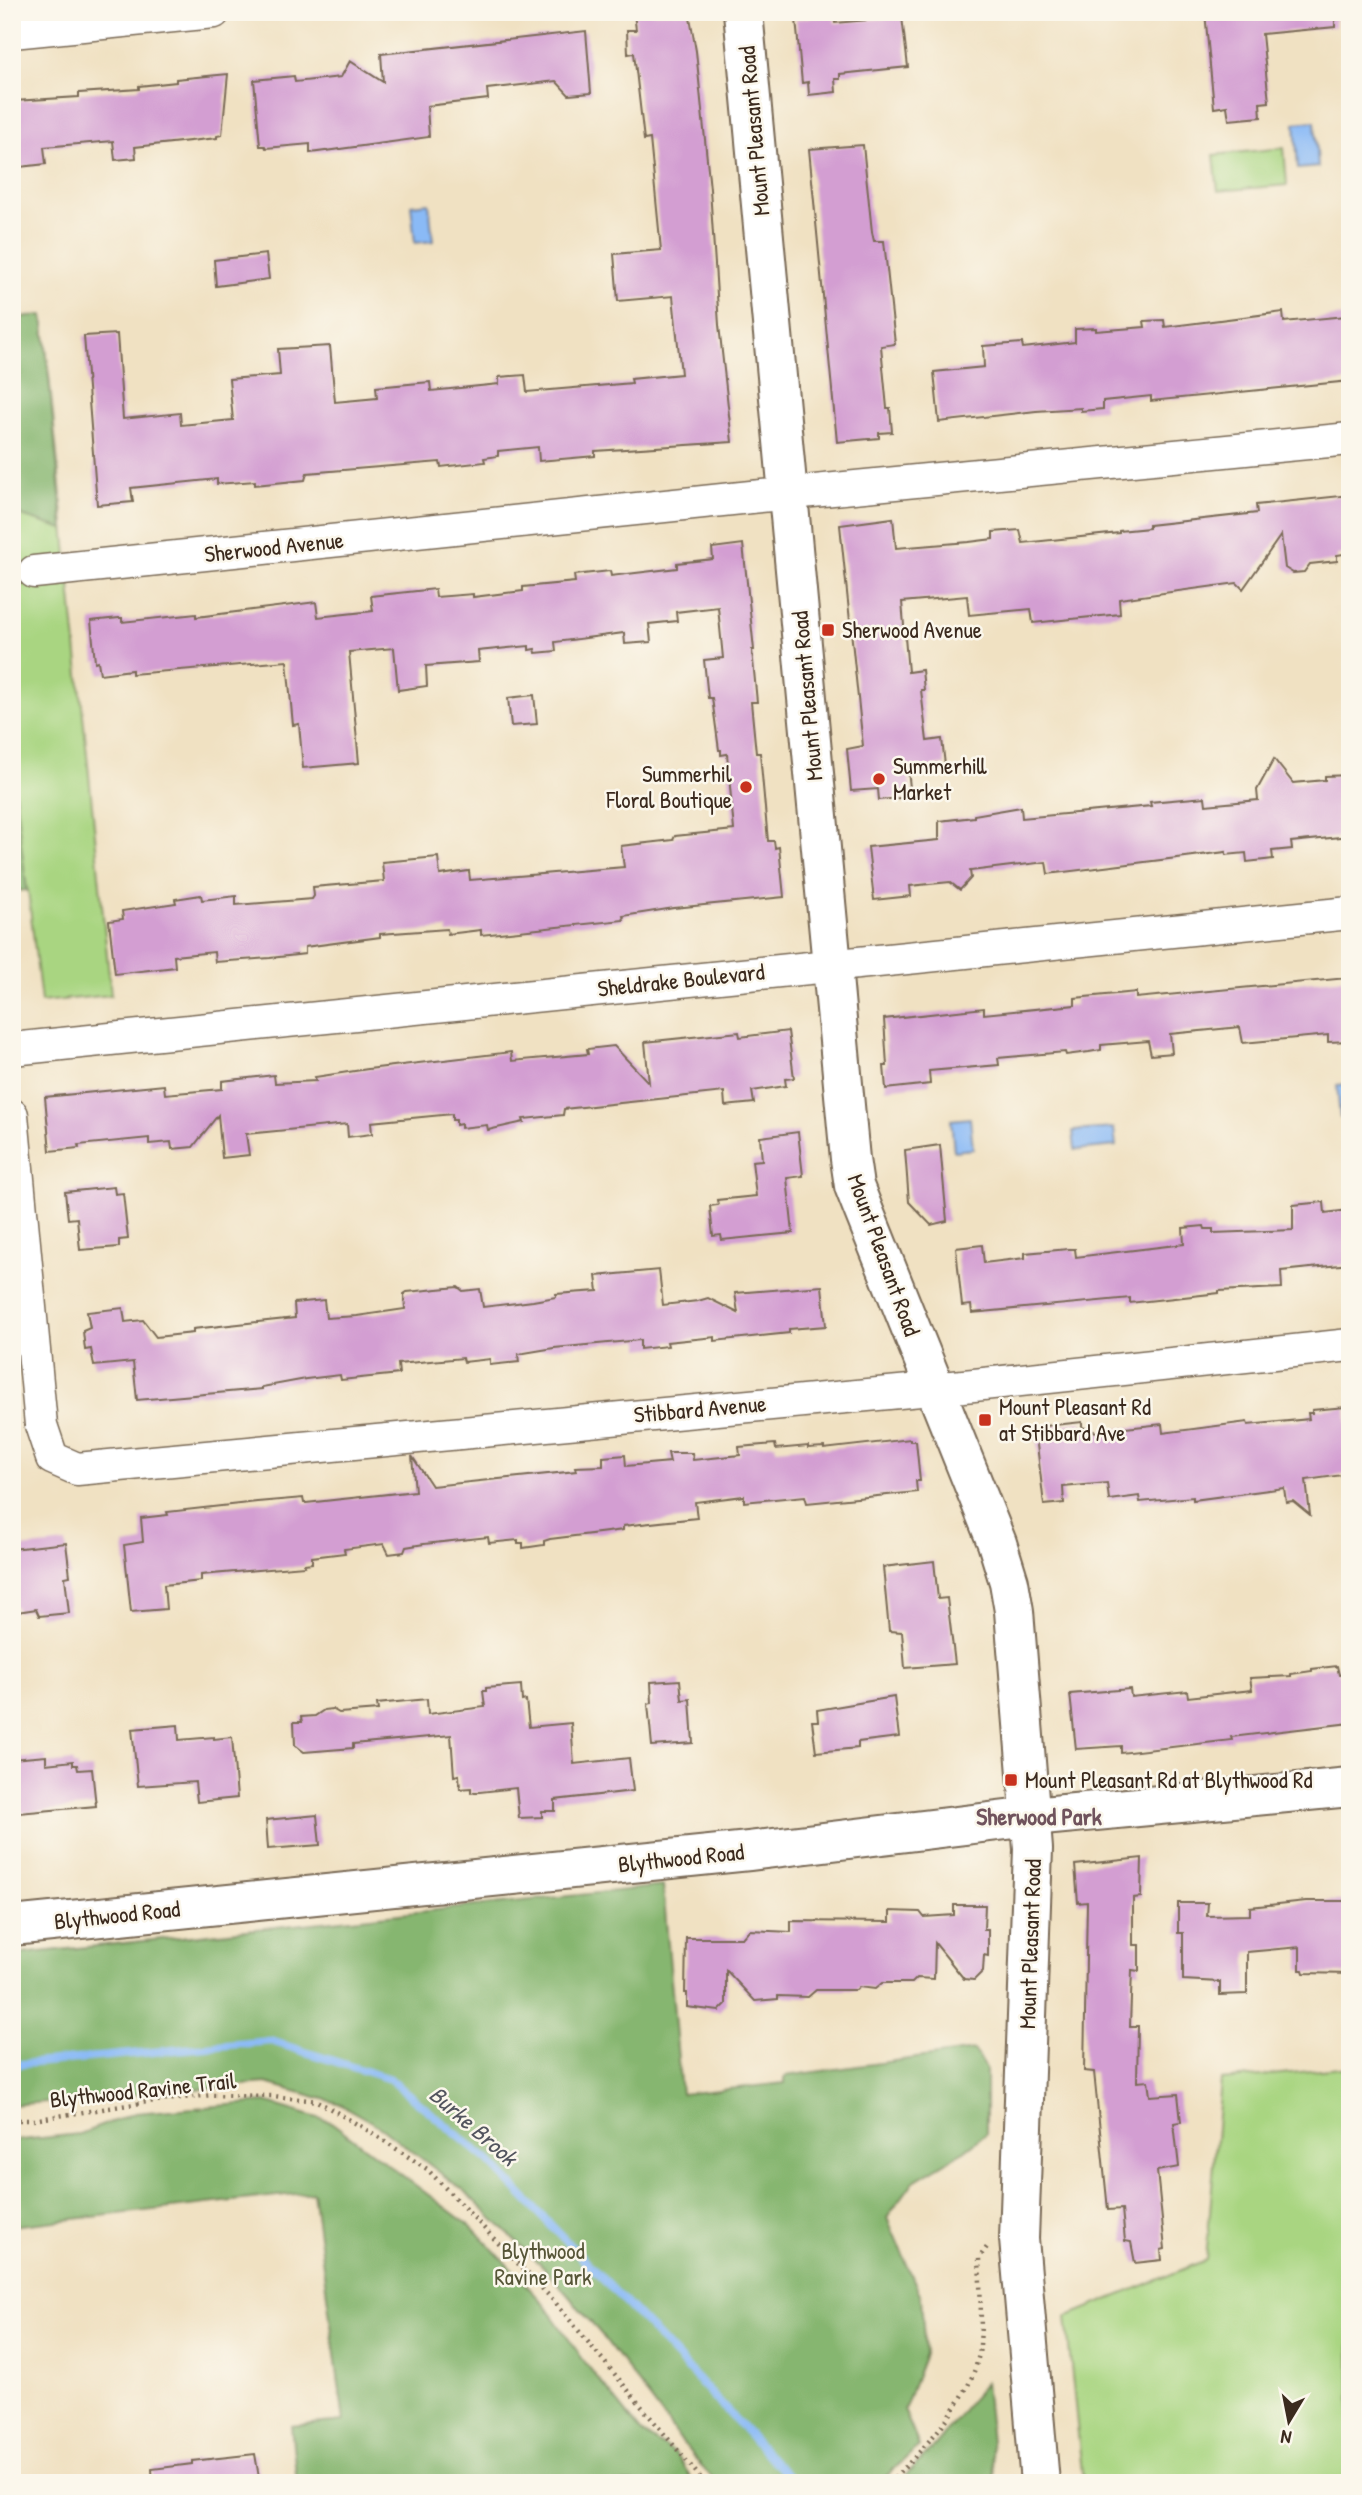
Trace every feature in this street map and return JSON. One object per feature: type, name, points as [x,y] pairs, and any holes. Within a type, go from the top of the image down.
[{"type":"main road","name":"Mount Pleasant Road","points":[[743,12],[850,1159],[855,1186],[997,1543],[1009,1582],[1014,1611],[1033,1849],[1005,2241],[1040,2483]]},
{"type":"main road","name":"Blythwood Road","points":[[12,1926],[749,1851],[1032,1817],[1350,1787]]},
{"type":"street","points":[[12,32],[214,12]]},
{"type":"street","name":"Sherwood Avenue","points":[[34,572],[1350,439]]},
{"type":"street","name":"Sheldrake Boulevard","points":[[12,1049],[1350,914]]},
{"type":"street","name":"Stibbard Avenue","points":[[12,1115],[41,1424],[52,1458],[78,1469],[934,1388],[1350,1345]]},
{"type":"path","name":"Blythwood Ravine Trail","points":[[12,2120],[33,2120],[212,2095],[273,2096],[317,2101],[426,2169],[554,2301],[705,2483]]},
{"type":"path","points":[[890,2483],[956,2406],[972,2375],[980,2347],[979,2258],[983,2250],[1005,2241]]},
{"type":"green space","points":[[1284,148],[1287,185],[1218,191],[1214,155]]},
{"type":"green space","points":[[43,315],[111,995],[41,1002],[28,890],[12,891],[12,318]]},
{"type":"green space","points":[[43,315],[63,529],[22,516],[12,507],[12,318]]},
{"type":"green space","points":[[12,770],[27,890],[12,891]]},
{"type":"green space","name":"Blythwood Ravine Park","points":[[663,1886],[681,2094],[785,2083],[785,2076],[974,2050],[986,2068],[986,2134],[964,2151],[914,2181],[887,2218],[921,2297],[925,2354],[904,2410],[919,2446],[879,2483],[717,2483],[692,2455],[601,2334],[549,2273],[465,2192],[382,2128],[338,2103],[266,2083],[12,2105],[12,1955]]},
{"type":"green space","points":[[1350,2067],[1350,2483],[1083,2483],[1066,2317],[1206,2260],[1221,2080]]},
{"type":"green space","points":[[265,2102],[331,2122],[474,2229],[543,2303],[587,2365],[641,2432],[675,2454],[695,2483],[297,2483],[291,2426],[344,2421],[313,2192],[12,2226],[12,2141],[80,2134],[135,2113]]},
{"type":"green space","points":[[985,2382],[995,2483],[898,2483],[932,2449]]},
{"type":"water","points":[[1315,121],[1318,167],[1298,169],[1295,123]]},
{"type":"water","points":[[429,203],[433,241],[415,243],[411,205]]},
{"type":"water","points":[[1350,1084],[1350,1117],[1340,1118],[1337,1085]]},
{"type":"water","points":[[970,1118],[973,1149],[954,1151],[951,1120]]},
{"type":"water","points":[[1114,1128],[1116,1146],[1075,1150],[1073,1131]]},
{"type":"building","points":[[689,12],[696,51],[710,189],[719,325],[732,442],[595,451],[595,456],[539,461],[538,447],[498,451],[498,456],[484,458],[485,462],[441,467],[440,462],[307,473],[305,480],[255,485],[255,481],[217,484],[217,479],[131,488],[133,502],[97,505],[84,336],[117,334],[123,419],[180,413],[181,425],[233,420],[229,379],[280,375],[278,349],[330,346],[335,402],[377,398],[376,387],[430,382],[431,391],[499,384],[499,377],[525,375],[527,392],[632,383],[631,379],[681,374],[673,296],[618,301],[614,254],[661,250],[650,139],[644,140],[634,53],[628,54],[627,30],[636,30],[634,13]]},
{"type":"building","points":[[1205,12],[1335,12],[1335,27],[1262,34],[1269,102],[1260,103],[1261,117],[1229,120],[1227,106],[1214,108]]},
{"type":"building","points":[[834,16],[835,23],[902,17],[908,67],[840,74],[840,79],[835,79],[836,92],[809,95],[808,82],[802,83],[796,19]]},
{"type":"building","points":[[586,31],[591,93],[569,95],[556,81],[487,89],[488,99],[427,106],[429,137],[310,153],[310,144],[266,148],[260,146],[254,80],[294,76],[295,82],[341,77],[350,61],[383,82],[381,54]]},
{"type":"building","points":[[228,74],[222,135],[217,138],[135,147],[136,158],[115,160],[113,141],[44,147],[46,164],[20,167],[14,101],[79,97],[79,93],[139,89],[139,86],[176,82],[176,79]]},
{"type":"building","points":[[863,145],[872,232],[874,241],[884,241],[895,344],[881,346],[892,432],[879,433],[879,438],[837,442],[809,149]]},
{"type":"building","points":[[266,254],[269,279],[216,286],[214,260]]},
{"type":"building","points":[[1283,312],[1284,322],[1346,316],[1347,323],[1350,323],[1350,381],[1151,401],[1151,396],[1103,401],[1103,409],[1036,411],[939,422],[934,372],[984,367],[983,346],[1022,343],[1023,348],[1075,342],[1075,329],[1096,328],[1096,331],[1145,327],[1144,321],[1164,320],[1165,327]]},
{"type":"building","points":[[1350,495],[1350,553],[1337,555],[1337,561],[1310,564],[1304,572],[1293,573],[1285,568],[1281,535],[1243,589],[1237,583],[1119,599],[1120,614],[1033,623],[1031,609],[969,615],[967,596],[902,602],[908,672],[922,670],[924,690],[921,690],[927,741],[942,739],[945,765],[908,769],[911,797],[879,800],[878,789],[851,791],[847,749],[863,746],[840,525],[893,518],[896,548],[993,539],[993,532],[1020,530],[1023,543],[1119,533],[1149,528],[1149,525],[1257,513],[1256,505]]},
{"type":"building","points":[[743,544],[754,650],[757,702],[751,702],[756,753],[760,753],[768,841],[774,841],[775,848],[779,847],[784,897],[674,908],[623,916],[624,920],[481,935],[481,930],[448,934],[447,929],[380,934],[380,937],[305,947],[305,954],[270,958],[215,962],[214,952],[174,956],[175,967],[115,974],[109,921],[123,919],[122,911],[176,903],[175,899],[201,895],[202,900],[236,896],[236,905],[312,899],[313,887],[384,881],[382,862],[438,857],[440,875],[469,871],[470,880],[624,867],[621,846],[673,840],[675,836],[734,830],[727,754],[721,755],[719,750],[712,698],[708,698],[704,660],[723,658],[718,607],[676,612],[677,621],[649,624],[651,642],[625,644],[624,633],[555,642],[556,651],[536,653],[535,649],[529,650],[529,646],[478,651],[479,662],[426,666],[427,686],[398,690],[394,648],[349,652],[359,763],[303,768],[299,724],[293,725],[287,661],[132,674],[132,670],[100,674],[98,661],[95,662],[91,621],[122,618],[122,622],[196,614],[196,617],[316,602],[318,617],[373,611],[371,596],[435,589],[436,597],[473,594],[473,597],[523,591],[523,587],[575,582],[574,575],[610,571],[611,576],[677,568],[677,563],[713,559],[712,548]]},
{"type":"building","points":[[534,695],[537,724],[511,726],[508,698]]},
{"type":"building","points":[[1274,759],[1293,783],[1325,780],[1325,776],[1350,775],[1350,836],[1291,842],[1292,849],[1272,851],[1273,859],[1247,862],[1246,853],[1226,855],[1226,852],[1048,874],[1046,862],[970,871],[971,878],[960,890],[950,882],[910,886],[911,896],[874,900],[868,847],[939,840],[939,821],[1021,807],[1022,818],[1151,806],[1150,802],[1205,797],[1206,805],[1258,800],[1257,790]]},
{"type":"building","points":[[1347,978],[1350,984],[1350,1041],[1328,1042],[1328,1035],[1243,1043],[1240,1027],[1170,1034],[1172,1053],[1151,1055],[1148,1041],[1101,1045],[1101,1050],[1089,1052],[998,1058],[999,1065],[929,1071],[930,1084],[886,1089],[884,1019],[984,1008],[984,1014],[1075,1005],[1075,998],[1136,992],[1136,998]]},
{"type":"building","points":[[788,1031],[794,1078],[785,1079],[786,1086],[752,1091],[754,1103],[725,1106],[724,1092],[564,1109],[563,1115],[523,1119],[524,1122],[488,1130],[487,1125],[461,1128],[461,1124],[456,1125],[456,1120],[452,1120],[452,1114],[371,1122],[372,1134],[348,1137],[347,1124],[246,1134],[249,1155],[222,1158],[218,1115],[193,1147],[172,1149],[171,1142],[149,1144],[149,1138],[78,1145],[79,1148],[50,1151],[45,1097],[164,1085],[165,1094],[222,1089],[222,1081],[274,1075],[275,1083],[316,1081],[315,1077],[368,1069],[511,1052],[512,1061],[588,1054],[587,1049],[614,1046],[649,1083],[645,1042],[739,1032],[740,1037]]},
{"type":"building","points":[[798,1132],[803,1176],[787,1178],[793,1233],[722,1240],[721,1235],[713,1236],[710,1206],[718,1205],[717,1200],[756,1196],[752,1161],[762,1160],[760,1137]]},
{"type":"building","points":[[940,1145],[947,1221],[931,1225],[909,1202],[905,1150]]},
{"type":"building","points":[[114,1187],[115,1194],[123,1193],[128,1239],[119,1240],[119,1247],[80,1250],[77,1218],[68,1219],[65,1192]]},
{"type":"building","points":[[1324,1202],[1325,1213],[1350,1210],[1350,1264],[1281,1271],[1282,1288],[1219,1291],[1130,1303],[1130,1298],[972,1313],[971,1305],[962,1306],[956,1248],[982,1245],[984,1263],[1025,1258],[1025,1253],[1075,1249],[1076,1257],[1184,1244],[1183,1228],[1204,1226],[1205,1229],[1213,1229],[1213,1233],[1293,1230],[1293,1205]]},
{"type":"building","points":[[659,1270],[663,1305],[708,1298],[738,1313],[735,1293],[822,1286],[826,1326],[715,1341],[715,1337],[667,1342],[668,1346],[640,1349],[640,1340],[554,1348],[518,1354],[519,1362],[490,1365],[490,1359],[464,1362],[463,1358],[398,1364],[399,1374],[341,1380],[340,1375],[262,1389],[137,1400],[133,1362],[94,1366],[91,1349],[85,1350],[83,1331],[90,1328],[87,1312],[123,1308],[125,1322],[143,1320],[156,1337],[193,1333],[193,1329],[295,1318],[294,1303],[324,1300],[326,1318],[357,1316],[405,1309],[404,1294],[407,1292],[458,1287],[463,1291],[480,1289],[483,1307],[556,1297],[556,1294],[598,1291],[596,1276]]},
{"type":"building","points":[[1346,1407],[1350,1474],[1306,1480],[1310,1515],[1293,1501],[1286,1502],[1284,1488],[1193,1500],[1193,1497],[1140,1502],[1139,1496],[1109,1500],[1107,1483],[1063,1487],[1064,1503],[1044,1505],[1036,1436],[1045,1426],[1082,1422],[1082,1427],[1099,1433],[1162,1424],[1163,1433],[1247,1422],[1248,1425],[1309,1419],[1308,1413],[1312,1413],[1312,1410]]},
{"type":"building","points":[[910,1439],[916,1441],[920,1481],[916,1481],[917,1492],[807,1503],[805,1496],[744,1502],[744,1496],[695,1502],[697,1518],[623,1526],[623,1530],[550,1539],[544,1541],[544,1545],[523,1548],[523,1543],[518,1543],[518,1540],[489,1543],[488,1537],[406,1547],[404,1552],[389,1554],[384,1544],[344,1549],[345,1553],[312,1557],[312,1563],[304,1564],[305,1566],[201,1575],[201,1581],[164,1585],[166,1609],[131,1612],[124,1545],[143,1542],[141,1518],[168,1515],[167,1512],[257,1502],[303,1498],[306,1503],[415,1491],[412,1456],[432,1486],[576,1471],[575,1467],[603,1466],[603,1457],[625,1455],[626,1466],[670,1462],[668,1453],[692,1453],[693,1460],[740,1455],[739,1447],[775,1444],[776,1449],[808,1446],[824,1449]]},
{"type":"building","points":[[66,1543],[70,1576],[65,1577],[69,1613],[39,1616],[36,1609],[17,1612],[16,1606],[12,1607],[12,1549]]},
{"type":"building","points":[[934,1561],[938,1599],[947,1598],[955,1664],[905,1668],[902,1632],[889,1631],[883,1567]]},
{"type":"building","points":[[1337,1666],[1339,1675],[1350,1674],[1350,1723],[1121,1753],[1121,1746],[1076,1749],[1070,1694],[1130,1689],[1131,1697],[1187,1691],[1188,1697],[1252,1690],[1250,1678],[1291,1676],[1312,1669]]},
{"type":"building","points":[[680,1680],[682,1700],[690,1699],[693,1743],[652,1746],[648,1704],[652,1703],[651,1682]]},
{"type":"building","points":[[521,1685],[522,1701],[526,1700],[529,1727],[571,1723],[574,1764],[629,1758],[633,1791],[555,1800],[555,1811],[542,1811],[542,1817],[519,1818],[516,1788],[471,1793],[471,1788],[460,1789],[459,1775],[454,1776],[451,1735],[353,1744],[353,1748],[304,1752],[295,1745],[294,1722],[302,1722],[301,1717],[315,1716],[324,1710],[332,1709],[339,1713],[378,1710],[377,1704],[427,1699],[428,1714],[485,1707],[483,1691],[486,1691],[486,1688]]},
{"type":"building","points":[[894,1697],[899,1737],[858,1742],[858,1748],[816,1752],[812,1721],[818,1721],[817,1710]]},
{"type":"building","points":[[178,1725],[179,1740],[232,1737],[237,1798],[197,1802],[195,1782],[138,1786],[132,1729]]},
{"type":"building","points":[[46,1756],[46,1764],[73,1761],[78,1770],[92,1769],[96,1806],[19,1813],[18,1797],[12,1798],[12,1759]]},
{"type":"building","points":[[317,1815],[320,1845],[268,1849],[266,1820]]},
{"type":"building","points":[[1142,1858],[1141,1897],[1133,1898],[1133,1945],[1139,1945],[1139,1971],[1132,1970],[1130,2026],[1138,2026],[1137,2082],[1148,2081],[1150,2096],[1178,2094],[1181,2122],[1174,2123],[1179,2167],[1157,2171],[1165,2249],[1161,2250],[1162,2260],[1135,2263],[1131,2242],[1125,2241],[1122,2209],[1108,2210],[1094,2072],[1084,2071],[1087,1902],[1078,1903],[1075,1865]]},
{"type":"building","points":[[1306,1901],[1350,1901],[1350,1974],[1304,1973],[1300,1970],[1300,1947],[1247,1952],[1247,1994],[1220,1995],[1220,1982],[1183,1980],[1183,1933],[1178,1933],[1178,1903],[1208,1903],[1207,1916],[1250,1915],[1250,1907]]},
{"type":"building","points":[[954,1905],[985,1905],[984,1929],[988,1929],[988,1956],[984,1955],[983,1971],[974,1980],[964,1979],[935,1943],[934,1979],[917,1978],[912,1983],[882,1983],[875,1989],[859,1987],[856,1990],[816,1990],[808,1997],[778,1996],[778,1999],[755,2001],[726,1970],[726,2004],[719,2011],[687,2007],[686,1938],[742,1938],[749,1930],[791,1932],[791,1921],[890,1922],[890,1911],[920,1912],[924,1917],[954,1915]]},
{"type":"building","points":[[255,2454],[260,2483],[153,2483],[152,2469],[192,2464],[192,2461]]},
{"type":"waterway","name":"Burke Brook","points":[[12,2065],[271,2041],[390,2079],[489,2161],[794,2483]]},
{"type":"place","name":"Sherwood Avenue","points":[[828,630]]},
{"type":"place","name":"Summerhill Market","points":[[879,779]]},
{"type":"place","name":"Summerhil Floral Boutique","points":[[746,787]]},
{"type":"place","name":"Mount Pleasant Rd at Stibbard Ave","points":[[985,1420]]},
{"type":"place","name":"Mount Pleasant Rd at Blythwood Rd","points":[[1011,1780]]},
{"type":"district","name":"Sherwood Park","points":[[1039,1817]]}]
